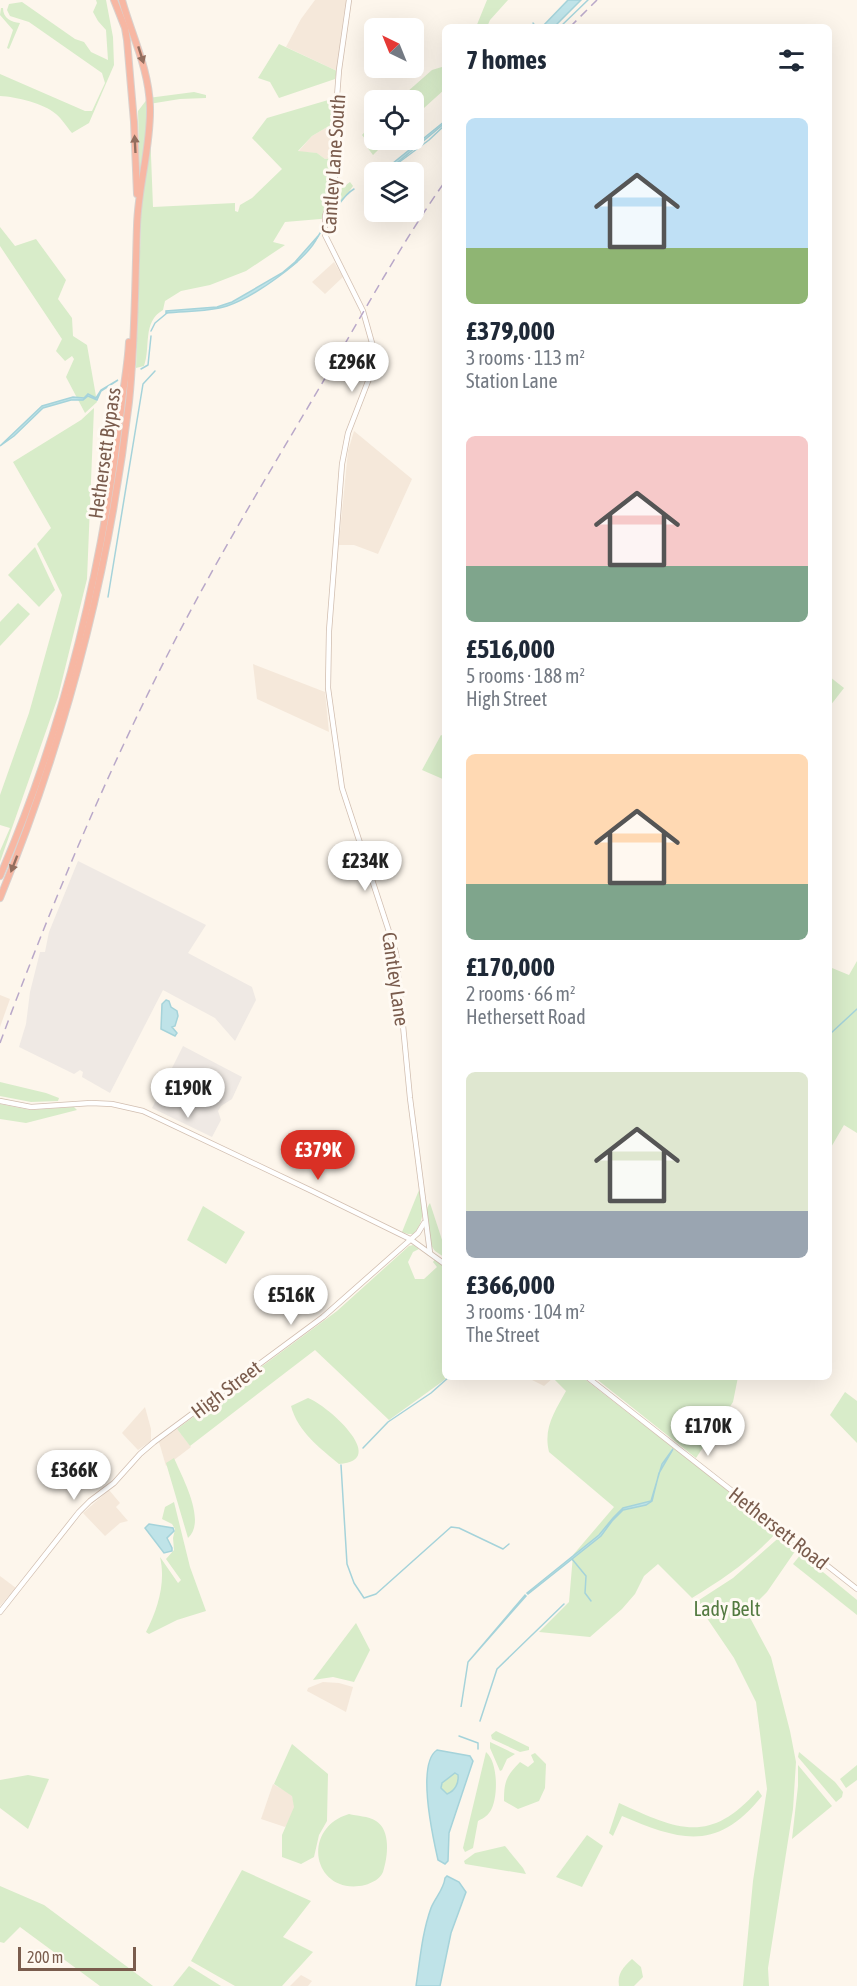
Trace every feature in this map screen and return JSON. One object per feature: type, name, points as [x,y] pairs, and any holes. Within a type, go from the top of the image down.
[{"type":"highway","name":"Hethersett Bypass","points":[[0,876],[33,793],[71,673],[98,559],[116,451],[129,346],[137,203],[134,122],[127,40],[125,28],[114,0]]},
{"type":"highway","name":"Hethersett Bypass","points":[[0,898],[52,760],[88,634],[115,500],[127,412],[136,285],[137,225],[148,144],[150,105],[144,64],[122,0]]},
{"type":"street","name":"Cantley Lane South","points":[[334,565],[345,447],[372,370],[374,350],[363,311],[328,242],[325,231],[325,216],[335,185],[338,77],[349,0]]},
{"type":"street","name":"Cantley Lane","points":[[334,565],[327,662],[334,743],[348,811],[396,953],[410,1098],[430,1253]]},
{"type":"street","points":[[0,1101],[31,1107],[91,1103],[133,1108],[187,1131],[410,1239],[442,1262]]},
{"type":"street","points":[[410,1239],[418,1233],[425,1221]]},
{"type":"street","name":"High Street","points":[[0,1612],[80,1512],[90,1501],[114,1484],[140,1454],[323,1317],[410,1239]]},
{"type":"street","name":"Hethersett Road","points":[[591,1380],[857,1590]]},
{"type":"shaded area","points":[[315,0],[348,0],[344,13],[337,71],[286,47],[301,19]]},
{"type":"shaded area","points":[[334,123],[334,158],[325,159],[317,153],[298,152],[312,136]]},
{"type":"shaded area","points":[[334,262],[343,277],[325,294],[312,282]]},
{"type":"shaded area","points":[[354,431],[412,479],[378,554],[354,545],[339,545],[348,451]]},
{"type":"shaded area","points":[[253,664],[325,692],[329,732],[257,699]]},
{"type":"shaded area","points":[[78,861],[206,925],[188,953],[252,987],[256,1000],[235,1041],[215,1018],[163,990],[110,1093],[82,1077],[83,1072],[80,1070],[74,1074],[19,1047],[26,1024],[30,992],[40,952],[45,952],[49,932]]},
{"type":"shaded area","points":[[0,995],[10,999],[0,1027]]},
{"type":"shaded area","points":[[183,1046],[242,1077],[232,1099],[221,1106],[218,1111],[221,1120],[212,1137],[152,1108]]},
{"type":"shaded area","points":[[532,1380],[551,1380],[544,1386]]},
{"type":"shaded area","points":[[145,1407],[151,1429],[151,1441],[138,1450],[122,1433]]},
{"type":"shaded area","points":[[177,1429],[191,1447],[166,1466],[159,1442]]},
{"type":"shaded area","points":[[109,1490],[120,1503],[116,1507],[128,1521],[120,1523],[105,1536],[83,1513]]},
{"type":"shaded area","points":[[0,1576],[16,1588],[0,1606]]},
{"type":"shaded area","points":[[323,1682],[353,1687],[346,1712],[307,1691],[308,1688]]},
{"type":"shaded area","points":[[273,1784],[292,1795],[295,1808],[291,1821],[285,1827],[261,1819]]},
{"type":"shaded area","points":[[301,1975],[312,1981],[308,1986],[290,1986]]},
{"type":"green space","points":[[96,0],[106,0],[113,37],[114,65],[89,123],[72,133],[51,110],[22,99],[0,96],[0,74],[85,111],[92,111],[105,83],[102,73],[29,22],[10,16],[7,10],[9,4],[22,2],[75,39],[84,42],[91,52],[108,60],[106,30],[93,12]]},
{"type":"green space","points":[[487,0],[508,0],[488,24],[477,24]]},
{"type":"green space","points":[[1,8],[8,19],[20,23],[9,49],[7,48],[13,30],[0,15]]},
{"type":"green space","points":[[279,44],[337,71],[335,79],[279,98],[270,82],[258,78]]},
{"type":"green space","points":[[442,67],[442,92],[424,108],[424,90],[409,90],[432,70]]},
{"type":"green space","points":[[194,92],[206,95],[206,98],[149,104],[153,207],[235,203],[235,211],[238,212],[240,205],[252,198],[282,169],[252,138],[267,118],[335,98],[334,123],[312,136],[298,151],[317,153],[325,159],[334,158],[334,194],[350,182],[353,186],[332,218],[285,222],[273,242],[285,245],[246,271],[210,285],[181,291],[165,301],[163,310],[152,321],[144,366],[136,368],[141,224],[138,111],[148,98]]},
{"type":"green space","points":[[0,227],[15,246],[36,239],[66,280],[58,299],[72,318],[73,336],[87,345],[97,402],[85,413],[66,377],[74,359],[72,356],[65,361],[56,351],[62,339],[0,246]]},
{"type":"green space","points":[[94,408],[87,579],[58,697],[0,862],[0,851],[10,828],[0,825],[0,795],[29,713],[62,595],[37,544],[51,528],[13,462],[81,420]]},
{"type":"green space","points":[[35,547],[55,590],[39,607],[8,575]]},
{"type":"green space","points":[[18,603],[30,614],[0,646],[0,622]]},
{"type":"green space","points":[[832,679],[844,688],[832,703]]},
{"type":"green space","points":[[441,735],[442,736],[442,779],[422,770]]},
{"type":"green space","points":[[857,961],[857,1133],[844,1125],[832,1146],[832,968],[849,975]]},
{"type":"green space","points":[[0,1082],[59,1098],[58,1101],[31,1102],[0,1096]]},
{"type":"green space","points":[[0,1104],[30,1110],[74,1107],[77,1110],[26,1123],[0,1119]]},
{"type":"green space","points":[[419,1190],[422,1201],[420,1224],[413,1234],[408,1234],[402,1232]]},
{"type":"green space","points":[[430,1203],[442,1240],[442,1256],[432,1247],[428,1234],[426,1213]]},
{"type":"green space","points":[[203,1206],[245,1232],[226,1264],[187,1240]]},
{"type":"green space","points":[[413,1245],[419,1249],[413,1252],[408,1262],[415,1279],[424,1279],[437,1267],[433,1262],[435,1259],[442,1265],[443,1381],[389,1420],[315,1350],[190,1446],[177,1429],[337,1311],[409,1246]]},
{"type":"green space","points":[[555,1380],[586,1380],[775,1527],[775,1534],[736,1569],[692,1598],[658,1564],[644,1576],[635,1594],[622,1609],[590,1637],[539,1632],[569,1602],[573,1555],[614,1507],[549,1452],[549,1427],[566,1391]]},
{"type":"green space","points":[[598,1380],[737,1380],[733,1402],[696,1458]]},
{"type":"green space","points":[[845,1392],[857,1401],[857,1443],[830,1415]]},
{"type":"green space","points":[[308,1398],[328,1410],[350,1432],[357,1443],[359,1453],[353,1461],[339,1464],[304,1432],[291,1406]]},
{"type":"green space","points":[[174,1458],[194,1510],[195,1521],[188,1538],[166,1463]]},
{"type":"green space","points":[[174,1502],[190,1567],[206,1611],[177,1620],[149,1634],[146,1632],[157,1605],[161,1586],[160,1557],[178,1583],[181,1580],[166,1559],[174,1550],[175,1529],[172,1524],[162,1519],[165,1507]]},
{"type":"green space","name":"Lady Belt","points":[[783,1534],[798,1547],[767,1592],[747,1612],[771,1657],[790,1731],[796,1762],[793,1809],[768,1968],[769,1986],[743,1986],[753,1881],[767,1789],[756,1702],[734,1658],[696,1602],[733,1578]]},
{"type":"green space","points":[[801,1554],[857,1600],[857,1615],[793,1564]]},
{"type":"green space","points":[[356,1623],[370,1650],[354,1682],[333,1677],[313,1680]]},
{"type":"green space","points":[[496,1731],[529,1747],[529,1750],[520,1752],[492,1739],[491,1735]]},
{"type":"green space","points":[[490,1742],[515,1754],[507,1759],[500,1771],[490,1748]]},
{"type":"green space","points":[[292,1744],[328,1774],[327,1821],[319,1835],[314,1857],[301,1864],[282,1857],[282,1835],[294,1807],[292,1796],[274,1784]]},
{"type":"green space","points":[[486,1752],[495,1771],[494,1802],[488,1814],[478,1821],[473,1848],[465,1852],[463,1848]]},
{"type":"green space","points":[[799,1752],[835,1782],[843,1792],[842,1797],[836,1802],[798,1757]]},
{"type":"green space","points":[[535,1753],[546,1764],[545,1788],[539,1801],[518,1809],[504,1801],[505,1784],[520,1762],[528,1767],[534,1762],[531,1755]]},
{"type":"green space","points":[[798,1765],[832,1806],[792,1839],[798,1786]]},
{"type":"green space","points":[[857,1765],[857,1780],[846,1788],[840,1779]]},
{"type":"green space","points":[[455,1773],[458,1775],[457,1784],[447,1794],[441,1788],[442,1783]]},
{"type":"green space","points":[[28,1775],[49,1779],[28,1829],[0,1808],[0,1780]]},
{"type":"green space","points":[[758,1790],[762,1796],[745,1814],[713,1834],[680,1835],[643,1825],[622,1816],[613,1836],[609,1833],[619,1803],[659,1820],[693,1827],[708,1825],[724,1819],[741,1807]]},
{"type":"green space","points":[[349,1814],[376,1821],[381,1825],[386,1837],[387,1852],[383,1872],[376,1880],[365,1885],[348,1886],[334,1881],[324,1872],[319,1860],[319,1846],[323,1833],[333,1822]]},
{"type":"green space","points":[[587,1835],[603,1846],[582,1887],[556,1877]]},
{"type":"green space","points":[[505,1846],[526,1874],[465,1864],[464,1861],[475,1853]]},
{"type":"green space","points":[[242,1870],[311,1901],[283,1937],[313,1952],[282,1986],[235,1986],[191,1961]]},
{"type":"green space","points":[[0,1886],[44,1905],[153,1986],[100,1986],[20,1927],[4,1943],[0,1942]]},
{"type":"green space","points":[[632,1959],[641,1967],[643,1977],[634,1986],[619,1986],[621,1971]]},
{"type":"green space","points":[[189,1966],[221,1986],[173,1986]]},
{"type":"water","points":[[568,0],[581,0],[557,24],[545,24]]},
{"type":"water","points":[[442,123],[442,125],[424,140]]},
{"type":"water","points":[[409,150],[412,150],[398,162],[394,162]]},
{"type":"water","points":[[318,236],[312,246],[291,267],[264,287],[238,302],[212,309],[166,313],[166,311],[217,307],[232,302],[282,273]]},
{"type":"water","points":[[118,380],[101,391],[97,400],[88,396],[83,400],[71,400],[43,408],[0,446],[42,406],[73,397],[84,398],[88,394],[96,398],[101,390]]},
{"type":"water","points":[[166,1000],[177,1011],[175,1026],[172,1027],[177,1033],[175,1036],[161,1029],[162,1004]]},
{"type":"water","points":[[673,1449],[660,1472],[662,1464]]},
{"type":"water","points":[[657,1480],[652,1501],[646,1505],[623,1510],[601,1536],[527,1593],[599,1535],[623,1508],[651,1501]]},
{"type":"water","points":[[149,1524],[173,1528],[174,1531],[167,1538],[172,1551],[164,1553],[145,1528]]},
{"type":"water","points":[[525,1595],[526,1596],[468,1662]]},
{"type":"water","points":[[437,1750],[470,1756],[473,1761],[449,1833],[448,1861],[445,1864],[438,1860],[430,1819],[427,1785],[431,1758]],"holes":[[[455,1773],[458,1775],[456,1786],[447,1794],[441,1788],[442,1783]]]},
{"type":"water","points":[[447,1876],[459,1882],[466,1892],[451,1933],[440,1986],[416,1986],[428,1917]]},
{"type":"waterway","points":[[563,24],[588,0]]},
{"type":"waterway","points":[[399,162],[442,128]]},
{"type":"waterway","points":[[317,238],[322,230],[323,220],[354,189]]},
{"type":"waterway","points":[[289,268],[297,262]]},
{"type":"waterway","points":[[151,331],[155,323],[167,313]]},
{"type":"waterway","points":[[141,369],[148,365],[151,336]]},
{"type":"waterway","points":[[108,597],[143,384],[155,371]]},
{"type":"waterway","points":[[832,1032],[857,1009]]},
{"type":"waterway","points":[[363,1448],[388,1422],[431,1393],[446,1380]]},
{"type":"waterway","points":[[341,1465],[347,1564],[354,1583],[364,1598],[376,1594],[451,1527],[459,1528],[503,1549],[509,1544]]},
{"type":"waterway","points":[[572,1559],[586,1576],[585,1593],[591,1601]]},
{"type":"waterway","points":[[480,1721],[497,1669],[564,1604]]},
{"type":"waterway","points":[[459,1736],[478,1743],[478,1749]]},
{"type":"railway","points":[[573,24],[597,0]]},
{"type":"railway","points":[[0,1043],[80,843],[123,745],[171,648],[239,524],[376,290],[442,186]]}]
